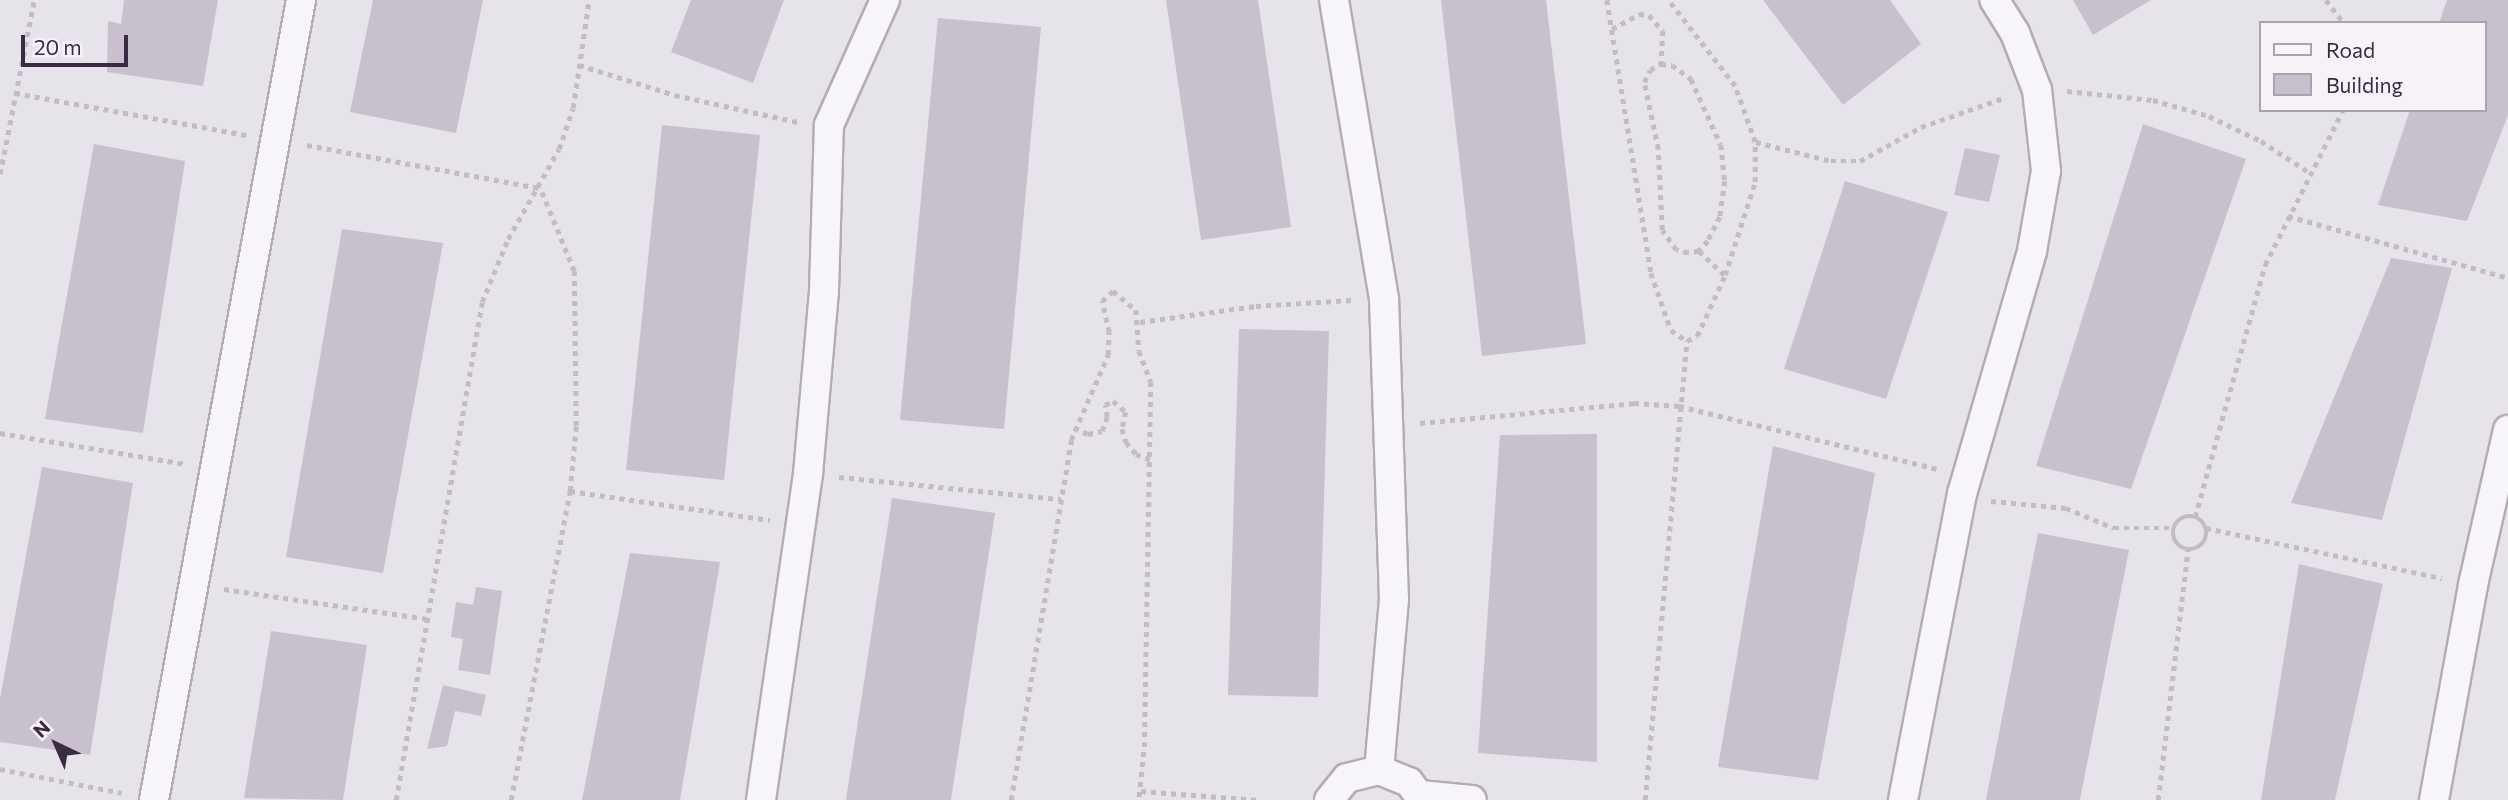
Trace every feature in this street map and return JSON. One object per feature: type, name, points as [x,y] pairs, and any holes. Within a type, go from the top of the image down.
[{"type":"street","points":[[154,800],[301,0]]},
{"type":"street","points":[[761,800],[808,474],[824,291],[829,125],[885,0]]},
{"type":"street","points":[[1334,0],[1384,299],[1394,599],[1379,769]]},
{"type":"street","points":[[1903,800],[1964,485],[2032,251],[2046,171],[2037,90],[2015,33],[1994,0]]},
{"type":"street","points":[[2434,800],[2473,585],[2508,430]]},
{"type":"street","points":[[1329,800],[1347,778],[1379,769],[1395,773],[1421,797],[1472,800]]},
{"type":"path","points":[[0,174],[34,0]]},
{"type":"path","points":[[396,800],[482,302],[508,239],[540,188],[563,139],[579,65],[589,0]]},
{"type":"path","points":[[1607,0],[1651,274],[1671,330],[1687,341]]},
{"type":"path","points":[[1668,0],[1735,86],[1755,142],[1755,182],[1725,275],[1697,336],[1687,341]]},
{"type":"path","points":[[2326,0],[2342,21]]},
{"type":"path","points":[[1612,29],[1639,14],[1649,15],[1663,31],[1661,64]]},
{"type":"path","points":[[1699,251],[1720,217],[1724,180],[1721,145],[1691,79],[1672,65],[1661,64],[1650,70],[1644,82],[1658,149],[1662,230],[1676,250],[1699,251],[1725,275]]},
{"type":"path","points":[[579,65],[772,119],[829,125]]},
{"type":"path","points":[[1755,142],[1831,162],[1860,161],[1921,127],[1972,105],[2037,90],[2141,98],[2209,116],[2261,141],[2310,173]]},
{"type":"path","points":[[2195,517],[2249,316],[2287,216],[2342,112]]},
{"type":"path","points":[[511,800],[570,491],[576,426],[574,271],[540,188]]},
{"type":"path","points":[[2287,216],[2508,278]]},
{"type":"path","points":[[1011,800],[1074,428],[1108,355],[1109,332],[1102,301],[1105,294],[1120,294],[1140,322],[1139,351],[1151,382],[1151,460],[1139,800]]},
{"type":"path","points":[[1140,322],[1256,306],[1384,299]]},
{"type":"path","points":[[1645,800],[1687,341]]},
{"type":"path","points":[[1074,428],[1088,434],[1102,431],[1106,425],[1105,405],[1113,401],[1126,412],[1122,429],[1126,442],[1136,454],[1151,460]]},
{"type":"path","points":[[1390,426],[1623,403],[1679,406],[1964,485],[2024,506],[2066,508],[2114,527],[2174,528],[2187,517],[2195,517],[2207,528],[2473,585]]},
{"type":"path","points":[[0,433],[213,469]]},
{"type":"path","points":[[808,474],[1061,499]]},
{"type":"path","points":[[570,491],[802,525]]},
{"type":"path","points":[[2174,528],[2174,539],[2188,550]]},
{"type":"path","points":[[2188,550],[2203,544],[2207,528]]},
{"type":"path","points":[[2158,800],[2188,550]]},
{"type":"path","points":[[192,585],[428,619]]},
{"type":"path","points":[[0,769],[154,800]]},
{"type":"path","points":[[1141,790],[1259,800]]},
{"type":"building","points":[[124,0],[218,0],[203,86],[107,72],[108,21],[121,24]]},
{"type":"building","points":[[373,0],[483,0],[456,133],[350,112]]},
{"type":"building","points":[[691,0],[784,0],[753,83],[671,52]]},
{"type":"building","points":[[1166,0],[1258,0],[1291,227],[1201,240]]},
{"type":"building","points":[[1441,0],[1546,0],[1586,344],[1482,356]]},
{"type":"building","points":[[1763,0],[1890,0],[1921,44],[1843,105]]},
{"type":"building","points":[[2073,0],[2151,0],[2093,35]]},
{"type":"building","points":[[2447,0],[2508,0],[2508,115],[2467,221],[2378,205],[2409,112],[2487,112],[2487,21],[2440,21]]},
{"type":"building","points":[[938,18],[1041,27],[1004,429],[900,420]]},
{"type":"building","points":[[2143,124],[2246,159],[2131,489],[2036,466]]},
{"type":"building","points":[[662,125],[760,135],[724,480],[626,470]]},
{"type":"building","points":[[94,144],[185,161],[143,433],[45,419]]},
{"type":"building","points":[[1965,148],[2000,155],[1989,202],[1954,195]]},
{"type":"building","points":[[1845,181],[1948,212],[1886,399],[1784,369]]},
{"type":"building","points":[[342,229],[443,243],[383,573],[286,557]]},
{"type":"building","points":[[2391,258],[2452,268],[2382,520],[2291,503]]},
{"type":"building","points":[[1239,329],[1329,331],[1318,697],[1228,695]]},
{"type":"building","points":[[1597,434],[1597,762],[1478,753],[1500,435]]},
{"type":"building","points":[[1773,446],[1875,473],[1818,780],[1718,767]]},
{"type":"building","points":[[42,467],[133,483],[90,755],[0,742],[0,699]]},
{"type":"building","points":[[892,498],[995,513],[951,800],[846,800]]},
{"type":"building","points":[[2038,533],[2129,550],[2080,800],[1986,800]]},
{"type":"building","points":[[630,553],[720,562],[680,800],[582,800]]},
{"type":"building","points":[[2299,564],[2383,584],[2335,800],[2261,800]]},
{"type":"building","points":[[476,587],[502,591],[490,675],[458,670],[463,639],[451,637],[456,602],[473,605]]},
{"type":"building","points":[[271,631],[367,645],[343,800],[244,798]]},
{"type":"building","points":[[443,685],[486,695],[481,716],[455,711],[447,746],[427,749]]}]
